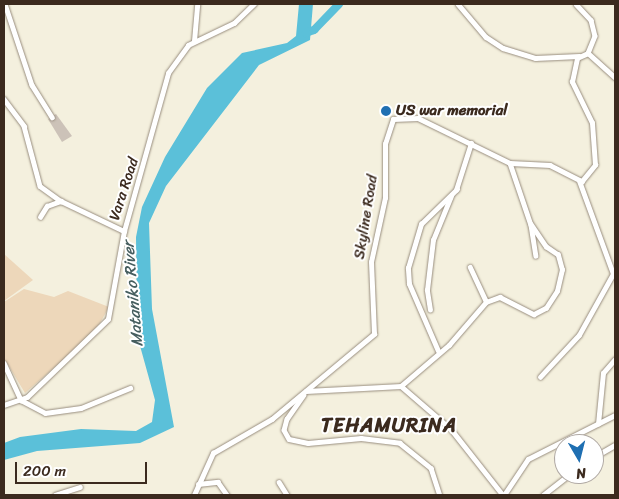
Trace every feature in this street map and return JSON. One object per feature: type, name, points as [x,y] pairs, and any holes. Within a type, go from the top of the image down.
[{"type":"street","points":[[5,4],[30,80],[52,117]]},
{"type":"street","points":[[194,41],[197,4]]},
{"type":"street","name":"Vara Road","points":[[4,405],[21,400],[108,319],[124,231],[168,73],[194,41],[234,23],[254,4]]},
{"type":"street","points":[[458,4],[486,37],[503,48],[535,58],[579,56],[588,53],[595,36],[591,20],[576,4]]},
{"type":"street","points":[[588,53],[615,77]]},
{"type":"street","points":[[540,377],[579,335],[613,274],[579,181],[593,170],[595,158],[590,116],[572,82],[579,56]]},
{"type":"street","points":[[4,98],[24,126],[40,186],[61,201],[124,231]]},
{"type":"street","name":"Skyline Road","points":[[194,495],[214,453],[243,439],[306,392],[376,330],[371,262],[384,198],[385,144],[392,121],[403,115],[418,118],[510,164],[550,165],[579,181]]},
{"type":"street","points":[[430,310],[427,290],[433,240],[444,206],[457,189],[471,143]]},
{"type":"street","points":[[510,164],[531,225],[536,256]]},
{"type":"street","points":[[438,351],[409,284],[408,268],[421,224],[457,189]]},
{"type":"street","points":[[40,217],[48,206],[61,201]]},
{"type":"street","points":[[440,495],[430,468],[400,443],[360,438],[308,444],[289,439],[284,434],[287,419],[306,392],[402,386],[438,351],[449,345],[486,302],[500,296],[534,314],[546,308],[557,291],[562,270],[558,255],[546,247],[531,225]]},
{"type":"street","points":[[470,267],[486,302]]},
{"type":"street","points":[[598,424],[603,374],[615,359]]},
{"type":"street","points":[[4,363],[21,400],[45,413],[81,408],[130,388]]},
{"type":"street","points":[[402,386],[451,429],[504,495],[528,459],[615,415]]},
{"type":"street","points":[[604,451],[615,445]]},
{"type":"street","points":[[198,484],[218,482],[228,495]]},
{"type":"street","points":[[279,482],[286,495]]},
{"type":"street","points":[[543,495],[557,484]]},
{"type":"street","points":[[55,495],[80,487]]},
{"type":"shaded area","points":[[56,114],[72,136],[62,142],[48,119]]},
{"type":"shaded area","points":[[4,254],[33,280],[4,301]]},
{"type":"shaded area","points":[[24,289],[54,297],[68,291],[109,307],[95,332],[25,393],[4,358],[4,302]]},
{"type":"water","points":[[299,4],[313,4],[310,40],[259,65],[166,186],[149,223],[152,309],[174,427],[140,443],[37,451],[4,460],[4,443],[20,437],[81,429],[136,431],[152,422],[155,400],[137,335],[136,237],[142,207],[165,157],[207,88],[242,53],[287,43],[296,36]]},
{"type":"waterway","points":[[306,33],[314,30],[339,4]]},
{"type":"place","name":"US war memorial","points":[[386,111]]},
{"type":"district","name":"TEHAMURINA","points":[[389,425]]},
{"type":"water label","name":"Mataniko River","points":[[133,294]]}]
